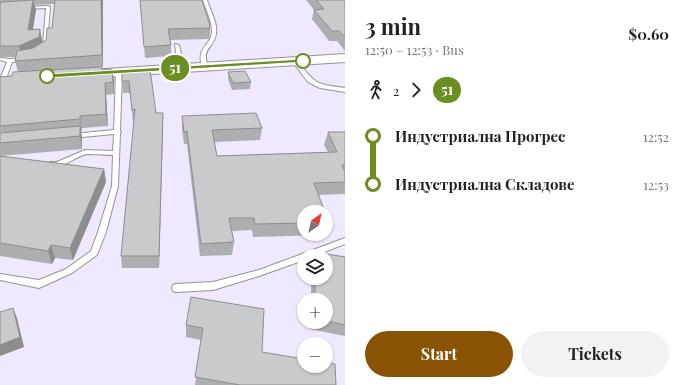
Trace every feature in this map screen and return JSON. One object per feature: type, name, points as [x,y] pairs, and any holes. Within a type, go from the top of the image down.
[{"type":"street","points":[[73,75],[345,58]]},
{"type":"street","points":[[2,79],[19,78]]},
{"type":"lane","points":[[204,0],[214,28],[214,34],[203,49],[202,59],[205,67]]},
{"type":"lane","points":[[21,9],[48,7],[45,50]]},
{"type":"lane","points":[[176,45],[181,68]]},
{"type":"lane","points":[[0,59],[10,61],[33,59]]},
{"type":"lane","points":[[2,79],[10,61]]},
{"type":"lane","points":[[295,61],[310,81],[322,87],[345,90]]},
{"type":"lane","points":[[0,277],[39,284],[69,271],[94,254],[115,186],[119,72]]},
{"type":"lane","points":[[63,136],[118,132]]},
{"type":"lane","points":[[40,165],[58,164],[85,152],[117,153]]},
{"type":"lane","points":[[324,249],[345,241]]},
{"type":"lane","points":[[176,288],[213,286],[259,273],[297,259]]},
{"type":"shaded area","points":[[0,0],[345,0],[345,385],[0,385]]},
{"type":"building","points":[[33,0],[28,30],[40,29],[39,37],[19,46],[0,46],[1,2]]},
{"type":"building","points":[[55,0],[101,0],[102,55],[15,61],[17,51],[33,48],[46,40],[47,28],[52,28]]},
{"type":"building","points":[[140,0],[202,0],[210,26],[209,28],[168,29],[171,45],[144,47]]},
{"type":"building","points":[[316,0],[345,0],[345,37],[339,31],[332,31],[314,10],[324,9]]},
{"type":"building","points":[[102,67],[102,70],[112,69],[113,82],[105,83],[106,114],[80,116],[80,119],[0,126],[0,77],[12,76],[13,72]]},
{"type":"building","points":[[150,69],[156,113],[163,113],[159,256],[121,256],[135,109],[132,110],[129,81],[122,81],[122,71]]},
{"type":"building","points":[[245,71],[251,82],[233,83],[228,72]]},
{"type":"building","points":[[256,113],[262,128],[212,130],[217,156],[337,152],[328,132],[345,132],[345,165],[342,165],[345,172],[345,182],[314,183],[322,205],[297,205],[297,223],[255,224],[254,218],[229,218],[234,242],[201,244],[187,131],[184,132],[182,116]]},
{"type":"building","points":[[80,126],[80,136],[0,143],[0,133]]},
{"type":"building","points":[[0,156],[104,169],[70,248],[51,245],[48,251],[0,243]]},
{"type":"building","points":[[333,255],[345,257],[345,325],[333,322],[333,293],[315,293],[315,285],[333,285]]},
{"type":"building","points":[[191,297],[264,309],[262,352],[297,358],[297,373],[333,373],[333,364],[335,364],[336,385],[240,385],[195,377],[203,328],[186,325]]},
{"type":"building","points":[[13,308],[20,337],[0,345],[0,312]]},
{"type":"bus line","name":"51","points":[[47,76],[303,61]]}]
